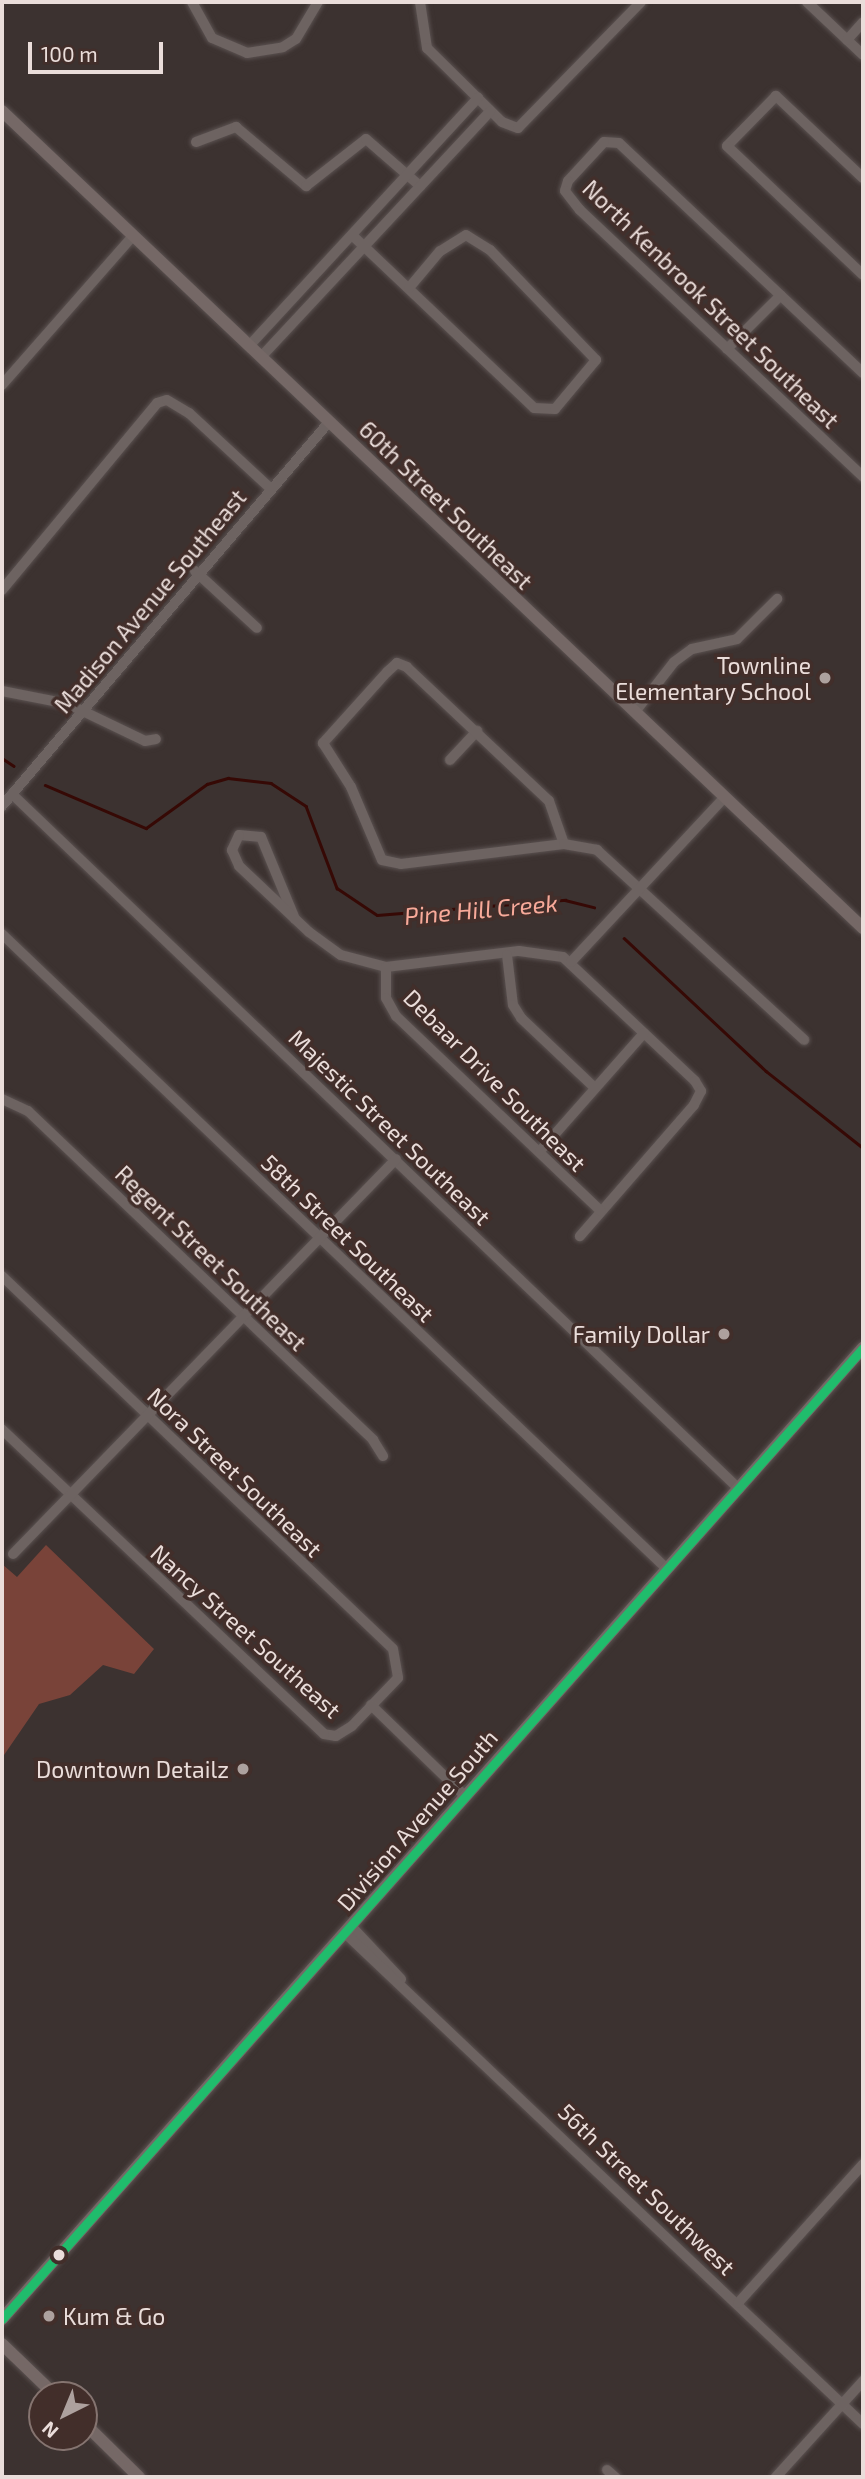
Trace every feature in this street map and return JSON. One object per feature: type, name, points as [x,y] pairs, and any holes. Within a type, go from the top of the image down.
[{"type":"main road","name":"60th Street Southeast","points":[[2,111],[863,928]]},
{"type":"main road","name":"Division Avenue South","points":[[2,2319],[863,1348]]},
{"type":"main road","points":[[2,2344],[40,2381]]},
{"type":"main road","points":[[98,2437],[139,2477]]},
{"type":"street","points":[[192,2],[212,38],[247,53],[289,43],[318,2]]},
{"type":"street","points":[[419,2],[427,48],[490,111],[518,128],[641,2]]},
{"type":"street","points":[[807,2],[863,55]]},
{"type":"street","points":[[847,40],[863,22]]},
{"type":"street","points":[[863,178],[776,96],[727,146],[863,275]]},
{"type":"street","points":[[250,346],[478,99]]},
{"type":"street","points":[[261,357],[490,111]]},
{"type":"street","points":[[196,142],[236,127],[306,186],[366,139],[420,186]]},
{"type":"street","name":"North Kenbrook Street Southeast","points":[[781,295],[625,148],[604,142],[565,191],[863,477]]},
{"type":"street","points":[[352,235],[364,247],[409,288],[547,413],[596,360],[593,350],[489,250],[466,235],[440,251],[409,288]]},
{"type":"street","points":[[2,385],[133,236]]},
{"type":"street","points":[[727,349],[781,295],[863,373]]},
{"type":"street","points":[[2,590],[157,403],[167,400],[189,413],[270,488]]},
{"type":"street","name":"Madison Avenue Southeast","points":[[2,806],[195,571],[329,422]]},
{"type":"street","points":[[195,571],[257,628]]},
{"type":"street","points":[[635,712],[674,662],[692,649],[737,639],[777,599]]},
{"type":"street","points":[[564,844],[549,800],[477,731],[397,663],[334,727],[324,749],[351,788],[382,860],[401,864],[564,844],[597,850],[804,1040]]},
{"type":"street","points":[[2,691],[83,710],[145,741],[156,739]]},
{"type":"street","points":[[450,760],[477,731]]},
{"type":"street","name":"Majestic Street Southeast","points":[[12,794],[738,1489]]},
{"type":"street","points":[[572,962],[725,797]]},
{"type":"street","points":[[295,919],[261,837],[239,835],[232,857],[295,919],[341,954],[386,967],[535,952],[572,962],[701,1091],[580,1236]]},
{"type":"street","name":"58th Street Southeast","points":[[2,934],[667,1569]]},
{"type":"street","points":[[507,955],[513,1005],[521,1018],[595,1088]]},
{"type":"street","name":"Debaar Drive Southeast","points":[[386,967],[386,998],[396,1016],[601,1211]]},
{"type":"street","points":[[540,1152],[644,1033]]},
{"type":"street","name":"Regent Street Southeast","points":[[2,1099],[28,1111],[245,1318],[383,1456]]},
{"type":"street","points":[[13,1554],[74,1498],[396,1159]]},
{"type":"street","name":"Nora Street Southeast","points":[[2,1276],[393,1649],[398,1678],[372,1706]]},
{"type":"street","name":"Nancy Street Southeast","points":[[2,1429],[324,1734],[336,1737],[372,1706],[465,1796]]},
{"type":"street","name":"56th Street Southwest","points":[[348,1929],[863,2424]]},
{"type":"street","points":[[738,2303],[863,2164]]},
{"type":"street","points":[[776,2477],[863,2381]]},
{"type":"shaded area","points":[[46,1545],[154,1649],[134,1674],[103,1665],[70,1695],[39,1704],[2,1758],[2,1564],[17,1577]]},
{"type":"waterway","points":[[2,758],[14,766]]},
{"type":"waterway","name":"Pine Hill Creek","points":[[45,785],[146,828],[207,784],[228,778],[271,783],[306,806],[337,888],[377,915],[565,900],[594,907]]},
{"type":"waterway","name":"Pine Hill Creek","points":[[624,938],[766,1071],[863,1148]]},
{"type":"transit line","points":[[2,2319],[863,1348]]},
{"type":"place","name":"Townline Elementary School","points":[[825,678]]},
{"type":"place","name":"Family Dollar","points":[[724,1334]]},
{"type":"place","name":"Downtown Detailz","points":[[243,1769]]},
{"type":"place","name":"Kum & Go","points":[[49,2316]]}]
